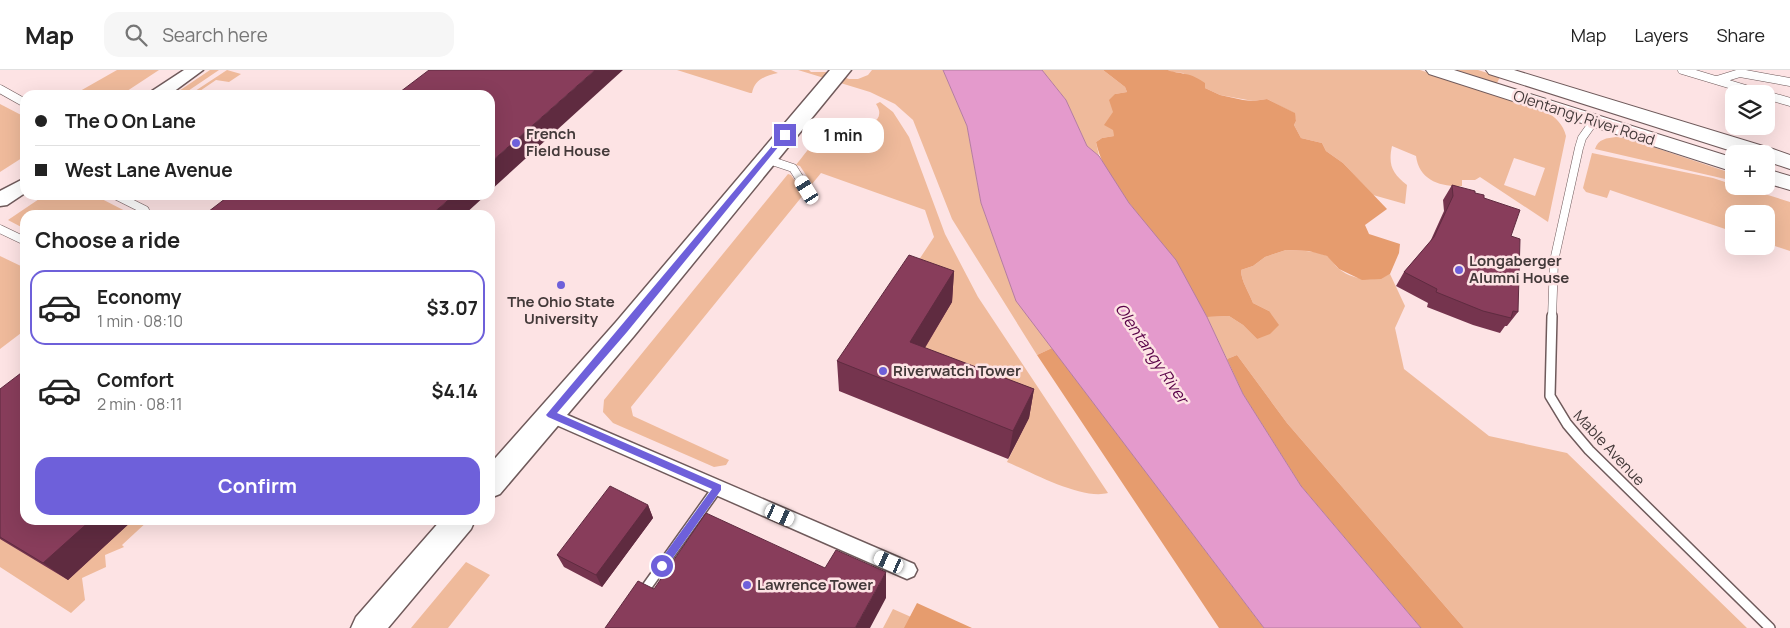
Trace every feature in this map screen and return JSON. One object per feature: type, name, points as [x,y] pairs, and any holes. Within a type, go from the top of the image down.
[{"type":"main road","points":[[495,479],[624,329],[841,70]]},
{"type":"main road","name":"Olentangy River Road","points":[[1435,70],[1725,162]]},
{"type":"main road","name":"Olentangy River Road","points":[[1495,70],[1736,145]]},
{"type":"main road","name":"Olentangy River Road","points":[[1775,157],[1790,162]]},
{"type":"main road","points":[[1775,179],[1790,183]]},
{"type":"main road","points":[[367,628],[456,525]]},
{"type":"street","points":[[165,90],[195,70]]},
{"type":"street","points":[[1513,70],[1564,91]]},
{"type":"street","points":[[0,200],[20,187]]},
{"type":"street","points":[[551,415],[907,570]]},
{"type":"lane","points":[[1682,70],[1733,85]]},
{"type":"lane","points":[[1717,80],[1740,73],[1790,82]]},
{"type":"lane","points":[[0,89],[20,100]]},
{"type":"lane","points":[[1775,98],[1790,102]]},
{"type":"lane","name":"Mable Avenue","points":[[1594,121],[1582,138],[1579,148],[1554,261],[1550,396],[1568,427],[1589,450],[1770,628]]},
{"type":"lane","points":[[766,159],[793,168],[807,190]]},
{"type":"lane","points":[[125,200],[145,210]]},
{"type":"lane","points":[[0,229],[20,239]]},
{"type":"lane","points":[[634,605],[718,487]]},
{"type":"shaded area","points":[[117,70],[159,70],[129,90],[82,90]]},
{"type":"shaded area","points":[[210,70],[219,70],[189,90],[180,90]]},
{"type":"shaded area","points":[[227,70],[241,74],[229,82],[216,80],[201,90],[197,90]]},
{"type":"shaded area","points":[[677,70],[771,70],[778,73],[758,81],[752,93],[750,93]]},
{"type":"shaded area","points":[[798,70],[943,70],[967,126],[981,203],[1016,300],[1052,348],[1037,355],[952,219],[913,120],[895,104],[870,92]]},
{"type":"shaded area","points":[[1042,70],[1103,70],[1125,87],[1127,92],[1115,94],[1113,112],[1114,136],[1102,138],[1096,142],[1099,156],[1087,146],[1066,100]]},
{"type":"shaded area","points":[[1103,70],[1168,70],[1196,77],[1205,83],[1205,88],[1220,95],[1253,101],[1267,99],[1295,113],[1296,121],[1294,125],[1301,138],[1322,143],[1326,151],[1343,163],[1387,209],[1365,225],[1369,234],[1400,244],[1399,253],[1390,274],[1381,279],[1362,280],[1339,269],[1327,256],[1309,251],[1286,250],[1265,257],[1253,266],[1241,270],[1253,303],[1269,311],[1279,325],[1270,334],[1257,339],[1243,325],[1229,316],[1207,317],[1172,260],[1117,187],[1099,154],[1096,142],[1102,138],[1114,136],[1113,130],[1104,125],[1113,112],[1109,100],[1115,94],[1127,92],[1125,87]]},
{"type":"shaded area","points":[[1168,70],[1420,70],[1546,111],[1559,122],[1566,136],[1548,222],[1480,177],[1475,180],[1462,180],[1462,186],[1446,185],[1432,180],[1421,171],[1416,156],[1392,146],[1392,168],[1407,185],[1405,204],[1373,195],[1343,163],[1326,151],[1322,143],[1301,138],[1294,125],[1296,121],[1294,113],[1267,99],[1253,101],[1220,95],[1205,88],[1183,73]],"holes":[[[1514,158],[1545,168],[1535,196],[1504,185]]]},
{"type":"shaded area","points":[[1449,70],[1478,70],[1500,77],[1496,85]]},
{"type":"shaded area","points":[[880,102],[893,112],[909,137],[945,234],[978,297],[1108,493],[1085,493],[1071,489],[1007,462],[1028,418],[916,374],[903,284],[934,237],[925,210],[821,173],[812,184],[800,166],[796,165],[822,136],[860,128],[877,120],[879,113],[876,104]]},
{"type":"shaded area","points":[[0,104],[20,114],[20,159],[0,172]]},
{"type":"shaded area","points":[[1626,138],[1725,171],[1725,179],[1595,149],[1601,141]]},
{"type":"shaded area","points":[[1592,153],[1713,178],[1725,182],[1725,195],[1768,195],[1790,202],[1790,251],[1775,246],[1775,205],[1725,205],[1725,229],[1610,190],[1607,198],[1586,192],[1583,188]]},
{"type":"shaded area","points":[[788,174],[791,175],[804,194],[631,407],[633,416],[729,460],[726,465],[714,467],[613,423],[603,412],[604,400]]},
{"type":"shaded area","points":[[38,200],[104,200],[123,210],[23,210]]},
{"type":"shaded area","points":[[20,212],[20,226],[8,220]]},
{"type":"shaded area","points":[[1286,250],[1320,253],[1329,257],[1339,269],[1357,278],[1378,279],[1390,274],[1405,306],[1395,328],[1404,369],[1489,436],[1567,453],[1747,628],[1464,628],[1287,423],[1237,355],[1227,359],[1207,317],[1229,316],[1243,325],[1257,339],[1269,311],[1253,303],[1241,270],[1253,266],[1265,257]]},
{"type":"shaded area","points":[[0,256],[20,266],[20,334],[0,349]]},
{"type":"shaded area","points":[[1052,348],[1264,628],[1219,628],[1037,355]]},
{"type":"shaded area","points":[[1237,355],[1287,423],[1464,628],[1421,628],[1301,486],[1243,394],[1227,359]]},
{"type":"shaded area","points":[[98,525],[144,525],[122,545],[124,547],[105,555],[106,567],[82,578],[85,600],[71,613],[0,567],[0,539]]},
{"type":"shaded area","points":[[466,562],[490,575],[448,628],[411,628]]},
{"type":"shaded area","points":[[917,603],[972,628],[904,628]]},
{"type":"shaded area","points":[[893,609],[936,628],[883,628]]},
{"type":"water","name":"Olentangy River","points":[[943,70],[1042,70],[1066,100],[1087,146],[1099,156],[1129,203],[1176,260],[1207,317],[1243,394],[1301,486],[1421,628],[1264,628],[1016,301],[981,203],[967,126]]},
{"type":"pier","points":[[809,70],[872,70],[868,75],[858,79],[849,79],[829,72],[811,72]]},
{"type":"building","points":[[429,70],[595,70],[495,159],[495,90],[403,90]]},
{"type":"building","name":"Longaberger Alumni House","points":[[1452,185],[1475,191],[1475,193],[1484,195],[1484,198],[1520,210],[1511,236],[1520,239],[1518,312],[1513,311],[1511,318],[1483,311],[1436,292],[1437,289],[1404,272],[1434,237],[1453,196]]},
{"type":"building","points":[[224,200],[448,200],[437,210],[210,210]]},
{"type":"building","points":[[909,255],[954,271],[910,342],[1034,389],[1013,431],[837,361]]},
{"type":"building","points":[[20,374],[20,525],[85,525],[43,563],[0,537],[0,389]]},
{"type":"building","points":[[610,486],[648,505],[596,575],[557,555]]},
{"type":"building","name":"Lawrence Tower","points":[[706,513],[825,568],[836,550],[886,572],[855,628],[605,628],[638,581],[654,589]]},
{"type":"place","name":"French Field House","points":[[516,143]]},
{"type":"place","name":"Longaberger Alumni House","points":[[1459,270]]},
{"type":"place","name":"The Ohio State University","points":[[561,285]]},
{"type":"place","name":"Riverwatch Tower","points":[[883,371]]},
{"type":"place","name":"Lawrence Tower","points":[[747,585]]},
{"type":"route","points":[[662,566],[718,487],[551,415],[785,135]]}]
